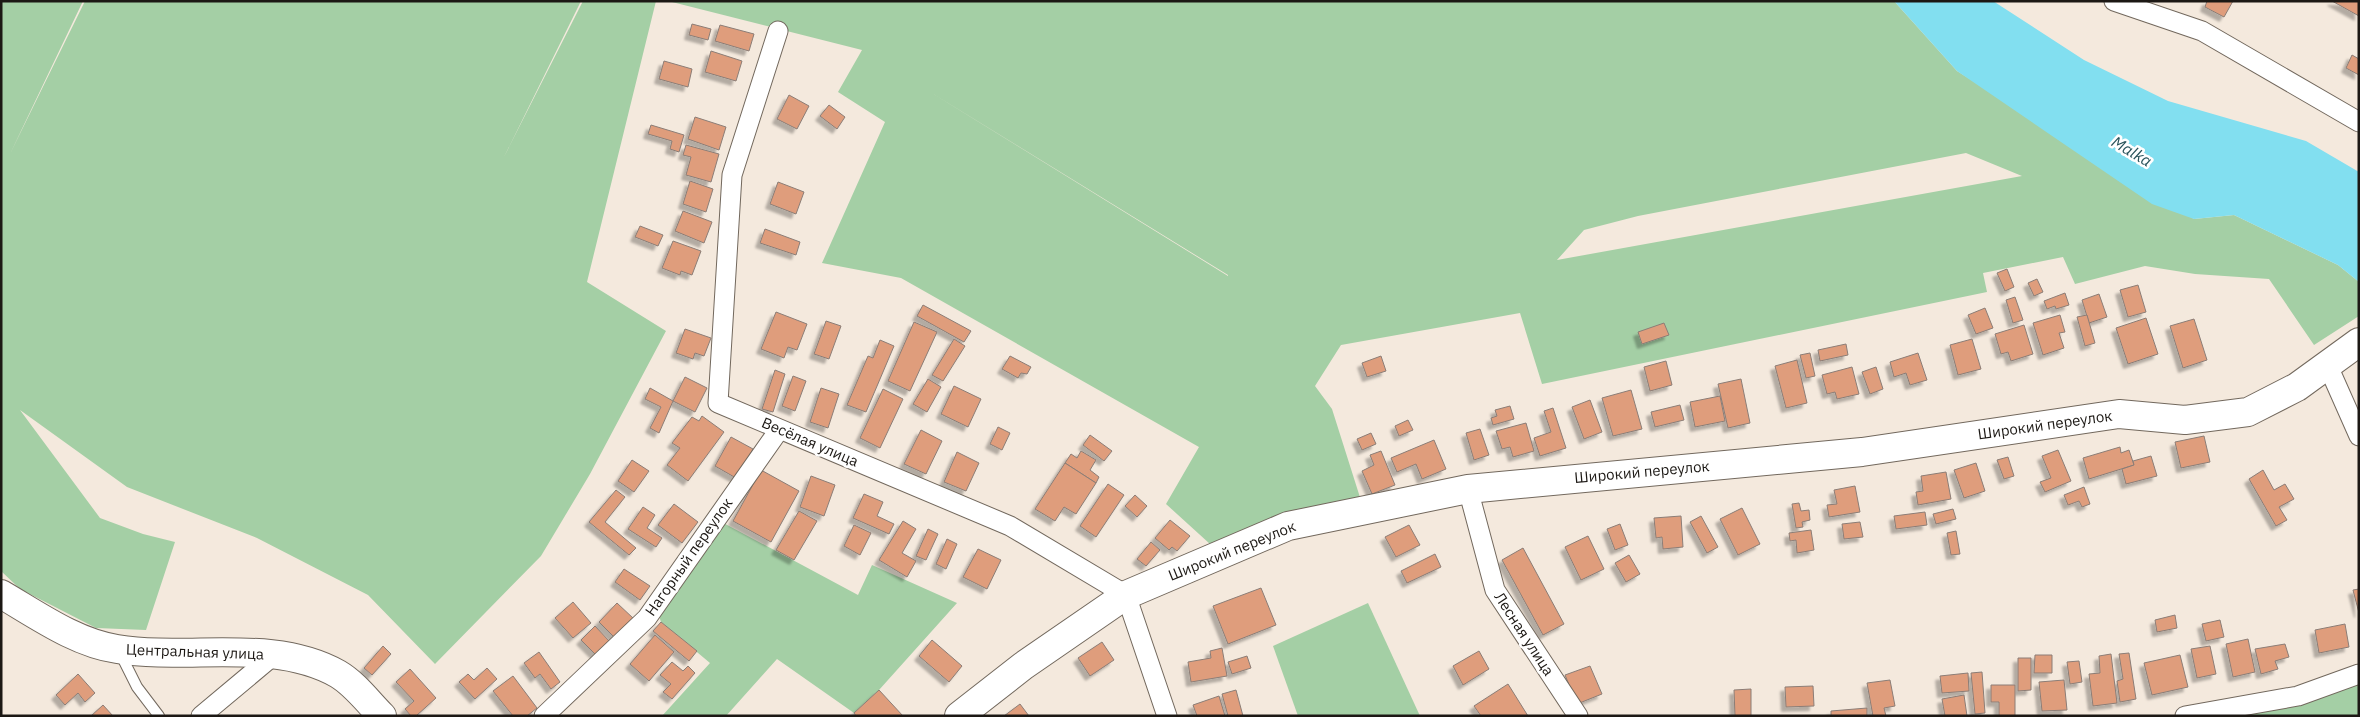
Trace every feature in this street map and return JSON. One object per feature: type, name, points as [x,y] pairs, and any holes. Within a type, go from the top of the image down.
[{"type":"street","points":[[2114,1],[2202,31],[2359,122]]},
{"type":"street","name":"Весёлая улица","points":[[778,31],[732,175],[718,403],[1010,526],[1126,595]]},
{"type":"street","name":"Широкий переулок","points":[[959,716],[1023,666],[1126,595],[1288,526],[1468,489],[1862,452],[2120,414],[2185,420],[2248,412],[2297,387],[2359,342]]},
{"type":"street","points":[[2328,366],[2359,436]]},
{"type":"street","name":"Нагорный переулок","points":[[544,716],[647,618],[779,430]]},
{"type":"street","name":"Лесная улица","points":[[1468,489],[1495,590],[1578,716]]},
{"type":"street","name":"Центральная улица","points":[[1,594],[79,637],[98,645],[118,650],[274,654],[308,662],[339,675],[382,716]]},
{"type":"street","points":[[1126,595],[1167,716]]},
{"type":"street","points":[[200,716],[274,654]]},
{"type":"street","points":[[2185,716],[2298,696],[2359,674]]},
{"type":"lane","points":[[118,650],[136,687],[159,716]]},
{"type":"green space","points":[[1,1],[83,1],[10,154],[85,1],[581,1],[504,157],[583,1],[656,1],[587,282],[666,331],[590,474],[541,556],[435,664],[368,595],[257,538],[127,487],[20,410],[100,518],[143,534],[175,542],[146,630],[96,628],[20,589],[1,571]]},
{"type":"green space","points":[[668,1],[1894,1],[1957,71],[2194,219],[2234,215],[2338,265],[2359,282],[2359,316],[2314,345],[2269,279],[2195,274],[2145,266],[2075,284],[2063,257],[1983,273],[1987,292],[1542,384],[1520,313],[1341,345],[1315,386],[1332,409],[1364,510],[1221,554],[1166,504],[1199,447],[901,278],[822,263],[885,122],[838,92],[862,50]],"holes":[[[922,87],[1228,275],[1228,276]],[[1966,153],[2022,176],[1557,260],[1584,230],[1638,216]]]},
{"type":"green space","points":[[716,519],[858,595],[872,565],[957,603],[879,690],[854,713],[777,659],[726,716],[662,716],[710,663],[661,622],[656,606]]},
{"type":"green space","points":[[1368,603],[1420,716],[1298,716],[1273,646]]},
{"type":"green space","points":[[2359,674],[2359,716],[2232,716]]},
{"type":"water","name":"Malka","points":[[1894,1],[1993,1],[2084,60],[2168,101],[2306,141],[2359,172],[2359,282],[2338,265],[2234,215],[2194,219],[2152,204],[1957,71]]},
{"type":"building","points":[[2207,1],[2233,1],[2224,17],[2205,7]]},
{"type":"building","points":[[2332,1],[2359,1],[2359,16]]},
{"type":"building","points":[[692,24],[711,29],[708,40],[689,35]]},
{"type":"building","points":[[720,25],[754,34],[749,51],[715,41]]},
{"type":"building","points":[[711,51],[742,61],[736,81],[705,72]]},
{"type":"building","points":[[2352,55],[2359,59],[2359,75],[2346,68]]},
{"type":"building","points":[[664,61],[692,69],[688,87],[659,79]]},
{"type":"building","points":[[789,95],[809,106],[797,129],[777,119]]},
{"type":"building","points":[[829,105],[845,117],[837,129],[820,116]]},
{"type":"building","points":[[695,117],[726,127],[719,150],[688,139]]},
{"type":"building","points":[[651,125],[684,135],[679,152],[670,149],[672,141],[648,134]]},
{"type":"building","points":[[686,145],[719,154],[711,182],[686,175],[691,157],[683,155]]},
{"type":"building","points":[[690,181],[713,189],[706,212],[683,204]]},
{"type":"building","points":[[778,182],[804,192],[796,214],[770,204]]},
{"type":"building","points":[[683,211],[712,222],[704,243],[675,231]]},
{"type":"building","points":[[640,226],[663,235],[658,246],[635,237]]},
{"type":"building","points":[[765,229],[800,242],[796,255],[760,243]]},
{"type":"building","points":[[673,241],[701,251],[692,275],[681,271],[680,275],[662,268]]},
{"type":"building","points":[[2007,269],[2014,287],[2005,291],[1997,273]]},
{"type":"building","points":[[2037,279],[2043,292],[2034,296],[2028,283]]},
{"type":"building","points":[[2138,285],[2146,312],[2128,317],[2120,290]]},
{"type":"building","points":[[2065,293],[2069,305],[2056,309],[2055,306],[2047,309],[2044,301]]},
{"type":"building","points":[[2099,294],[2107,317],[2089,323],[2082,300]]},
{"type":"building","points":[[2015,297],[2023,320],[2013,323],[2006,300]]},
{"type":"building","points":[[923,305],[971,331],[964,342],[917,316]]},
{"type":"building","points":[[1985,308],[1993,328],[1976,334],[1968,315]]},
{"type":"building","points":[[776,312],[807,324],[797,350],[788,347],[784,358],[761,349]]},
{"type":"building","points":[[2060,315],[2065,332],[2059,333],[2064,348],[2043,355],[2033,323]]},
{"type":"building","points":[[2087,315],[2095,343],[2085,346],[2077,317]]},
{"type":"building","points":[[2146,318],[2158,354],[2128,364],[2116,328]]},
{"type":"building","points":[[2194,319],[2207,360],[2183,368],[2170,326]]},
{"type":"building","points":[[826,321],[841,326],[829,359],[814,354]]},
{"type":"building","points":[[914,322],[937,332],[910,391],[888,381]]},
{"type":"building","points":[[1664,323],[1669,335],[1642,344],[1638,332]]},
{"type":"building","points":[[2024,325],[2033,354],[2011,361],[2008,352],[2001,354],[1995,334]]},
{"type":"building","points":[[685,329],[711,338],[704,356],[695,353],[693,359],[676,353]]},
{"type":"building","points":[[954,339],[965,346],[943,381],[932,375]]},
{"type":"building","points":[[1972,339],[1981,369],[1958,375],[1950,345]]},
{"type":"building","points":[[880,340],[894,346],[866,412],[847,405],[868,356],[873,358]]},
{"type":"building","points":[[1846,344],[1848,355],[1820,361],[1818,350]]},
{"type":"building","points":[[1810,353],[1815,376],[1806,378],[1800,355]]},
{"type":"building","points":[[1918,353],[1927,380],[1910,385],[1906,373],[1894,377],[1890,362]]},
{"type":"building","points":[[1010,356],[1031,367],[1027,374],[1021,373],[1018,378],[1002,369]]},
{"type":"building","points":[[1381,356],[1386,371],[1367,377],[1362,363]]},
{"type":"building","points":[[1797,360],[1807,403],[1786,408],[1775,366]]},
{"type":"building","points":[[1666,361],[1672,385],[1650,391],[1644,367]]},
{"type":"building","points":[[1852,367],[1859,394],[1837,399],[1835,392],[1827,394],[1822,375]]},
{"type":"building","points":[[1876,367],[1883,389],[1870,394],[1862,372]]},
{"type":"building","points":[[775,370],[785,374],[773,412],[762,409]]},
{"type":"building","points":[[793,376],[806,381],[795,411],[782,406]]},
{"type":"building","points":[[685,377],[707,388],[695,412],[673,401]]},
{"type":"building","points":[[928,379],[941,387],[927,412],[913,404]]},
{"type":"building","points":[[1741,379],[1750,423],[1728,428],[1718,384]]},
{"type":"building","points":[[954,386],[981,399],[968,427],[941,414]]},
{"type":"building","points":[[650,388],[673,401],[659,433],[650,428],[661,407],[645,399]]},
{"type":"building","points":[[821,388],[839,394],[828,428],[810,422]]},
{"type":"building","points":[[883,389],[903,399],[880,448],[860,438]]},
{"type":"building","points":[[1631,390],[1642,429],[1613,436],[1602,398]]},
{"type":"building","points":[[1720,396],[1725,421],[1695,427],[1690,402]]},
{"type":"building","points":[[1590,400],[1602,432],[1584,439],[1572,407]]},
{"type":"building","points":[[1680,405],[1684,420],[1655,427],[1651,412]]},
{"type":"building","points":[[1510,406],[1514,419],[1493,425],[1491,418],[1497,416],[1495,410]]},
{"type":"building","points":[[1553,408],[1566,448],[1540,456],[1534,438],[1551,432],[1544,411]]},
{"type":"building","points":[[702,416],[724,432],[688,481],[667,465],[680,448],[672,443],[692,417],[699,421]]},
{"type":"building","points":[[1408,420],[1413,430],[1399,436],[1395,426]]},
{"type":"building","points":[[1526,423],[1534,451],[1513,457],[1510,447],[1502,449],[1496,431]]},
{"type":"building","points":[[998,427],[1010,433],[1002,450],[990,444]]},
{"type":"building","points":[[1480,429],[1489,455],[1474,460],[1466,433]]},
{"type":"building","points":[[921,430],[942,441],[926,474],[904,464]]},
{"type":"building","points":[[1371,433],[1376,444],[1362,450],[1357,439]]},
{"type":"building","points":[[1090,435],[1112,451],[1104,461],[1083,445]]},
{"type":"building","points":[[2204,436],[2210,462],[2181,468],[2175,442]]},
{"type":"building","points":[[731,437],[753,449],[736,478],[715,466]]},
{"type":"building","points":[[1434,440],[1446,469],[1422,479],[1416,464],[1397,472],[1391,458]]},
{"type":"building","points":[[2120,447],[2121,453],[2129,450],[2134,465],[2089,479],[2083,458]]},
{"type":"building","points":[[2058,450],[2071,481],[2045,492],[2040,482],[2051,478],[2042,456]]},
{"type":"building","points":[[1081,451],[1096,460],[1090,470],[1099,477],[1096,483],[1065,463],[1071,454],[1077,458]]},
{"type":"building","points":[[1381,451],[1395,485],[1372,494],[1362,471],[1374,465],[1370,455]]},
{"type":"building","points":[[957,452],[979,463],[966,491],[944,482]]},
{"type":"building","points":[[2151,456],[2157,476],[2126,484],[2122,469],[2134,465],[2133,461]]},
{"type":"building","points":[[2008,457],[2014,476],[2004,479],[1997,460]]},
{"type":"building","points":[[632,460],[649,471],[634,492],[618,481]]},
{"type":"building","points":[[1065,463],[1096,483],[1076,514],[1064,507],[1055,521],[1035,509]]},
{"type":"building","points":[[1976,463],[1985,491],[1964,498],[1954,470]]},
{"type":"building","points":[[761,470],[799,491],[771,542],[733,521]]},
{"type":"building","points":[[2263,470],[2274,490],[2285,484],[2294,499],[2279,507],[2287,520],[2276,526],[2249,479]]},
{"type":"building","points":[[1946,472],[1951,499],[1918,505],[1916,492],[1923,491],[1921,476]]},
{"type":"building","points":[[811,476],[835,485],[824,516],[800,507]]},
{"type":"building","points":[[1108,484],[1124,495],[1096,537],[1080,526]]},
{"type":"building","points":[[1855,486],[1860,512],[1829,517],[1827,505],[1837,504],[1834,490]]},
{"type":"building","points":[[2084,487],[2090,504],[2082,507],[2079,501],[2068,505],[2064,495]]},
{"type":"building","points":[[616,490],[625,497],[605,522],[636,548],[629,555],[589,522]]},
{"type":"building","points":[[864,494],[883,502],[877,516],[894,524],[889,534],[853,518]]},
{"type":"building","points":[[1135,495],[1147,506],[1137,517],[1125,506]]},
{"type":"building","points":[[1799,503],[1801,511],[1809,510],[1810,520],[1802,522],[1803,527],[1796,528],[1792,504]]},
{"type":"building","points":[[674,504],[698,522],[682,543],[658,525]]},
{"type":"building","points":[[643,507],[655,515],[647,528],[662,538],[656,547],[628,529]]},
{"type":"building","points":[[1742,508],[1760,544],[1738,555],[1720,519]]},
{"type":"building","points":[[1953,509],[1956,519],[1936,524],[1933,514]]},
{"type":"building","points":[[799,511],[817,521],[794,560],[776,550]]},
{"type":"building","points":[[1925,512],[1927,525],[1896,529],[1894,516]]},
{"type":"building","points":[[1681,516],[1683,547],[1663,549],[1662,537],[1656,538],[1654,518]]},
{"type":"building","points":[[1701,516],[1718,547],[1707,553],[1690,522]]},
{"type":"building","points":[[1170,520],[1190,536],[1177,551],[1172,547],[1169,550],[1155,538]]},
{"type":"building","points":[[903,521],[916,529],[902,553],[916,561],[907,577],[879,560]]},
{"type":"building","points":[[1860,522],[1863,537],[1844,539],[1842,524]]},
{"type":"building","points":[[1620,524],[1628,545],[1615,550],[1607,529]]},
{"type":"building","points":[[854,525],[871,533],[860,555],[844,546]]},
{"type":"building","points":[[1409,525],[1420,545],[1396,557],[1385,537]]},
{"type":"building","points":[[928,529],[938,534],[926,560],[916,556]]},
{"type":"building","points":[[1811,530],[1814,550],[1797,553],[1796,540],[1790,541],[1789,533]]},
{"type":"building","points":[[1956,531],[1960,554],[1951,555],[1947,533]]},
{"type":"building","points":[[1588,536],[1604,569],[1581,580],[1565,547]]},
{"type":"building","points":[[947,539],[957,544],[946,569],[936,564]]},
{"type":"building","points":[[1151,542],[1160,550],[1146,566],[1137,559]]},
{"type":"building","points":[[1523,548],[1564,624],[1543,635],[1502,560]]},
{"type":"building","points":[[978,549],[1001,560],[987,589],[963,577]]},
{"type":"building","points":[[1435,554],[1441,567],[1407,583],[1401,571]]},
{"type":"building","points":[[1629,555],[1640,574],[1626,582],[1615,563]]},
{"type":"building","points":[[624,569],[650,586],[640,600],[615,582]]},
{"type":"building","points":[[1261,588],[1276,625],[1228,644],[1213,606]]},
{"type":"building","points":[[2359,589],[2359,613],[2353,590]]},
{"type":"building","points":[[573,602],[591,623],[573,638],[555,618]]},
{"type":"building","points":[[617,603],[634,619],[615,638],[599,622]]},
{"type":"building","points":[[2175,615],[2177,628],[2157,632],[2155,620]]},
{"type":"building","points":[[2220,620],[2224,637],[2206,641],[2202,624]]},
{"type":"building","points":[[661,622],[697,651],[689,661],[653,631]]},
{"type":"building","points":[[2345,624],[2349,647],[2319,653],[2315,630]]},
{"type":"building","points":[[595,626],[610,642],[597,656],[581,640]]},
{"type":"building","points":[[655,635],[674,652],[649,681],[630,664]]},
{"type":"building","points":[[2248,639],[2255,672],[2233,677],[2226,644]]},
{"type":"building","points":[[932,640],[962,666],[949,682],[919,656]]},
{"type":"building","points":[[1102,642],[1114,660],[1090,676],[1078,658]]},
{"type":"building","points":[[2285,644],[2289,657],[2275,661],[2278,669],[2261,674],[2255,649]]},
{"type":"building","points":[[383,646],[391,654],[372,675],[364,668]]},
{"type":"building","points":[[2210,646],[2216,674],[2197,678],[2191,649]]},
{"type":"building","points":[[1222,648],[1227,676],[1191,682],[1188,662],[1211,658],[1210,651]]},
{"type":"building","points":[[1479,651],[1489,669],[1463,685],[1453,666]]},
{"type":"building","points":[[539,652],[560,682],[551,689],[540,674],[535,678],[524,663]]},
{"type":"building","points":[[2129,653],[2136,699],[2120,702],[2117,681],[2123,679],[2119,654]]},
{"type":"building","points":[[2111,654],[2117,703],[2093,706],[2089,674],[2100,673],[2099,656]]},
{"type":"building","points":[[2035,655],[2052,655],[2052,673],[2034,673]]},
{"type":"building","points":[[2180,655],[2188,687],[2152,695],[2144,663]]},
{"type":"building","points":[[1247,656],[1251,668],[1232,674],[1228,662]]},
{"type":"building","points":[[2018,658],[2031,658],[2031,690],[2018,691]]},
{"type":"building","points":[[2079,661],[2082,682],[2070,684],[2067,662]]},
{"type":"building","points":[[672,662],[683,671],[688,666],[695,673],[672,699],[663,692],[671,684],[660,675]]},
{"type":"building","points":[[1590,666],[1602,694],[1577,704],[1565,675]]},
{"type":"building","points":[[487,668],[497,679],[475,699],[459,682],[468,674],[474,680]]},
{"type":"building","points":[[410,669],[436,698],[416,716],[411,716],[405,709],[414,701],[396,682]]},
{"type":"building","points":[[1982,672],[1985,713],[1975,714],[1971,673]]},
{"type":"building","points":[[1968,673],[1969,691],[1942,693],[1940,676]]},
{"type":"building","points":[[78,674],[95,693],[85,702],[78,693],[65,705],[56,695]]},
{"type":"building","points":[[513,676],[537,708],[527,716],[513,716],[493,691]]},
{"type":"building","points":[[1890,680],[1895,706],[1884,708],[1886,716],[1873,716],[1867,683]]},
{"type":"building","points":[[2064,680],[2067,710],[2042,711],[2039,682]]},
{"type":"building","points":[[1508,684],[1528,716],[1481,716],[1474,706]]},
{"type":"building","points":[[1991,685],[2015,685],[2015,716],[1999,716],[1999,702],[1991,702]]},
{"type":"building","points":[[1813,686],[1814,706],[1786,707],[1785,687]]},
{"type":"building","points":[[1751,689],[1751,716],[1735,716],[1734,690]]},
{"type":"building","points":[[879,690],[903,716],[856,716],[854,713]]},
{"type":"building","points":[[1236,690],[1243,716],[1228,716],[1222,694]]},
{"type":"building","points":[[1964,695],[1967,716],[1945,716],[1942,699]]},
{"type":"building","points":[[1219,696],[1225,716],[1197,716],[1193,705]]},
{"type":"building","points":[[1020,704],[1029,716],[1004,716]]},
{"type":"building","points":[[103,705],[113,716],[91,716]]},
{"type":"building","points":[[1867,708],[1867,716],[1831,716],[1831,711]]}]
